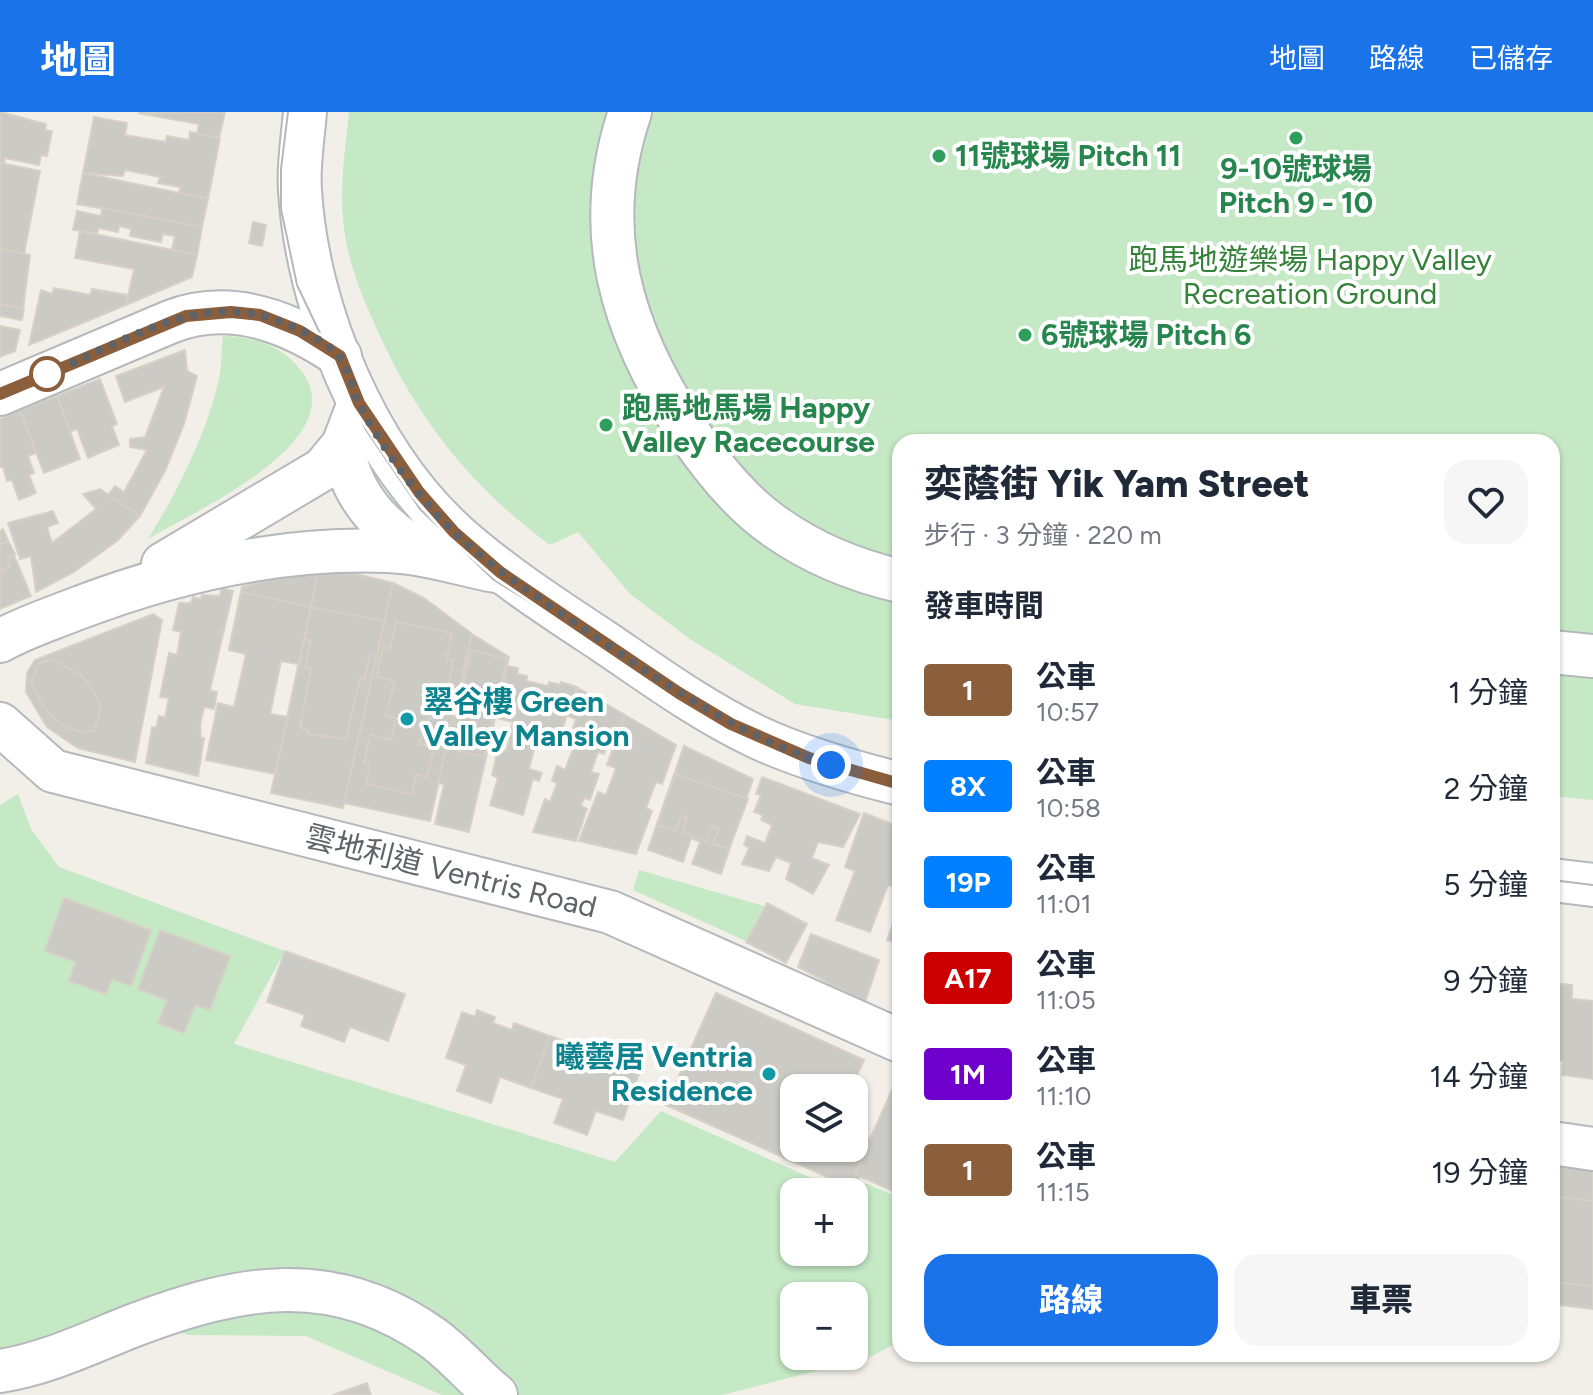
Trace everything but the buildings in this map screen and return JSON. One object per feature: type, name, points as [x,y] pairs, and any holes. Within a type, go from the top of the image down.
[{"type":"street","points":[[305,112],[300,189],[310,257],[340,356],[359,403],[419,492],[454,532],[500,572],[679,693],[731,724],[809,758],[892,782]]},
{"type":"street","points":[[630,112],[617,164],[614,251],[630,327],[653,376],[698,447],[750,507],[808,547],[838,561],[892,578]]},
{"type":"street","points":[[0,394],[170,322],[194,315],[231,312],[260,315],[300,331],[340,356]]},
{"type":"street","points":[[96,601],[333,457],[359,403]]},
{"type":"street","points":[[333,457],[341,510],[356,527],[389,551]]},
{"type":"street","points":[[333,457],[346,468],[363,502],[396,535],[437,558]]},
{"type":"street","points":[[0,641],[96,601],[189,571],[245,559],[314,552],[389,551],[500,572]]},
{"type":"street","points":[[1560,653],[1593,656]]},
{"type":"street","name":"雲地利道 Ventris Road","points":[[0,724],[53,771],[610,912],[892,1037]]},
{"type":"street","points":[[1560,881],[1593,885]]},
{"type":"street","points":[[1560,1144],[1593,1149]]},
{"type":"street","points":[[0,1371],[36,1363],[212,1299],[251,1290],[295,1289],[353,1298],[396,1316],[451,1353],[496,1395]]},
{"type":"green space","name":"跑馬地遊樂場 Happy Valley Recreation Ground","points":[[349,112],[1593,112],[1593,800],[1560,797],[1560,434],[892,434],[892,720],[795,704],[690,639],[630,594],[578,532],[550,545],[497,501],[452,453],[396,369],[364,298],[344,228],[343,170]]},
{"type":"green space","points":[[223,336],[265,343],[283,353],[299,368],[312,395],[307,421],[290,446],[263,470],[148,539],[200,438],[220,374]]},
{"type":"green space","points":[[18,794],[31,829],[59,867],[285,951],[234,1044],[615,1162],[661,1111],[811,1178],[780,1178],[780,1266],[868,1266],[868,1184],[892,1195],[892,1345],[868,1358],[868,1282],[780,1282],[780,1370],[821,1370],[722,1395],[442,1395],[306,1336],[189,1335],[148,1325],[0,1352],[0,805]]},
{"type":"green space","points":[[639,870],[764,906],[746,941],[633,890]]},
{"type":"tram line","points":[[288,112],[281,169],[281,209],[297,285],[366,430],[420,509],[494,580],[731,724],[809,758],[892,782]]},
{"type":"tram line","points":[[1560,881],[1593,885]]},
{"type":"bus line","name":"1","points":[[0,394],[186,316],[231,312],[260,315],[300,331],[340,356],[359,403],[392,456],[454,532],[500,572],[679,693],[731,724],[784,749],[892,782]]},
{"type":"place","name":"9-10號球場 Pitch 9 - 10","points":[[1296,138]]},
{"type":"place","name":"11號球場 Pitch 11","points":[[939,156]]},
{"type":"place","name":"6號球場 Pitch 6","points":[[1025,335]]},
{"type":"place","name":"跑馬地馬場 Happy Valley Racecourse","points":[[606,425]]},
{"type":"place","name":"翠谷樓 Green Valley Mansion","points":[[407,719]]},
{"type":"place","name":"曦蕓居 Ventria Residence","points":[[769,1074]]},
{"type":"route","points":[[47,374],[186,316],[231,312],[260,315],[300,331],[340,356],[359,403],[392,456],[454,532],[500,572],[679,693],[731,724],[784,749],[831,765]]}]
